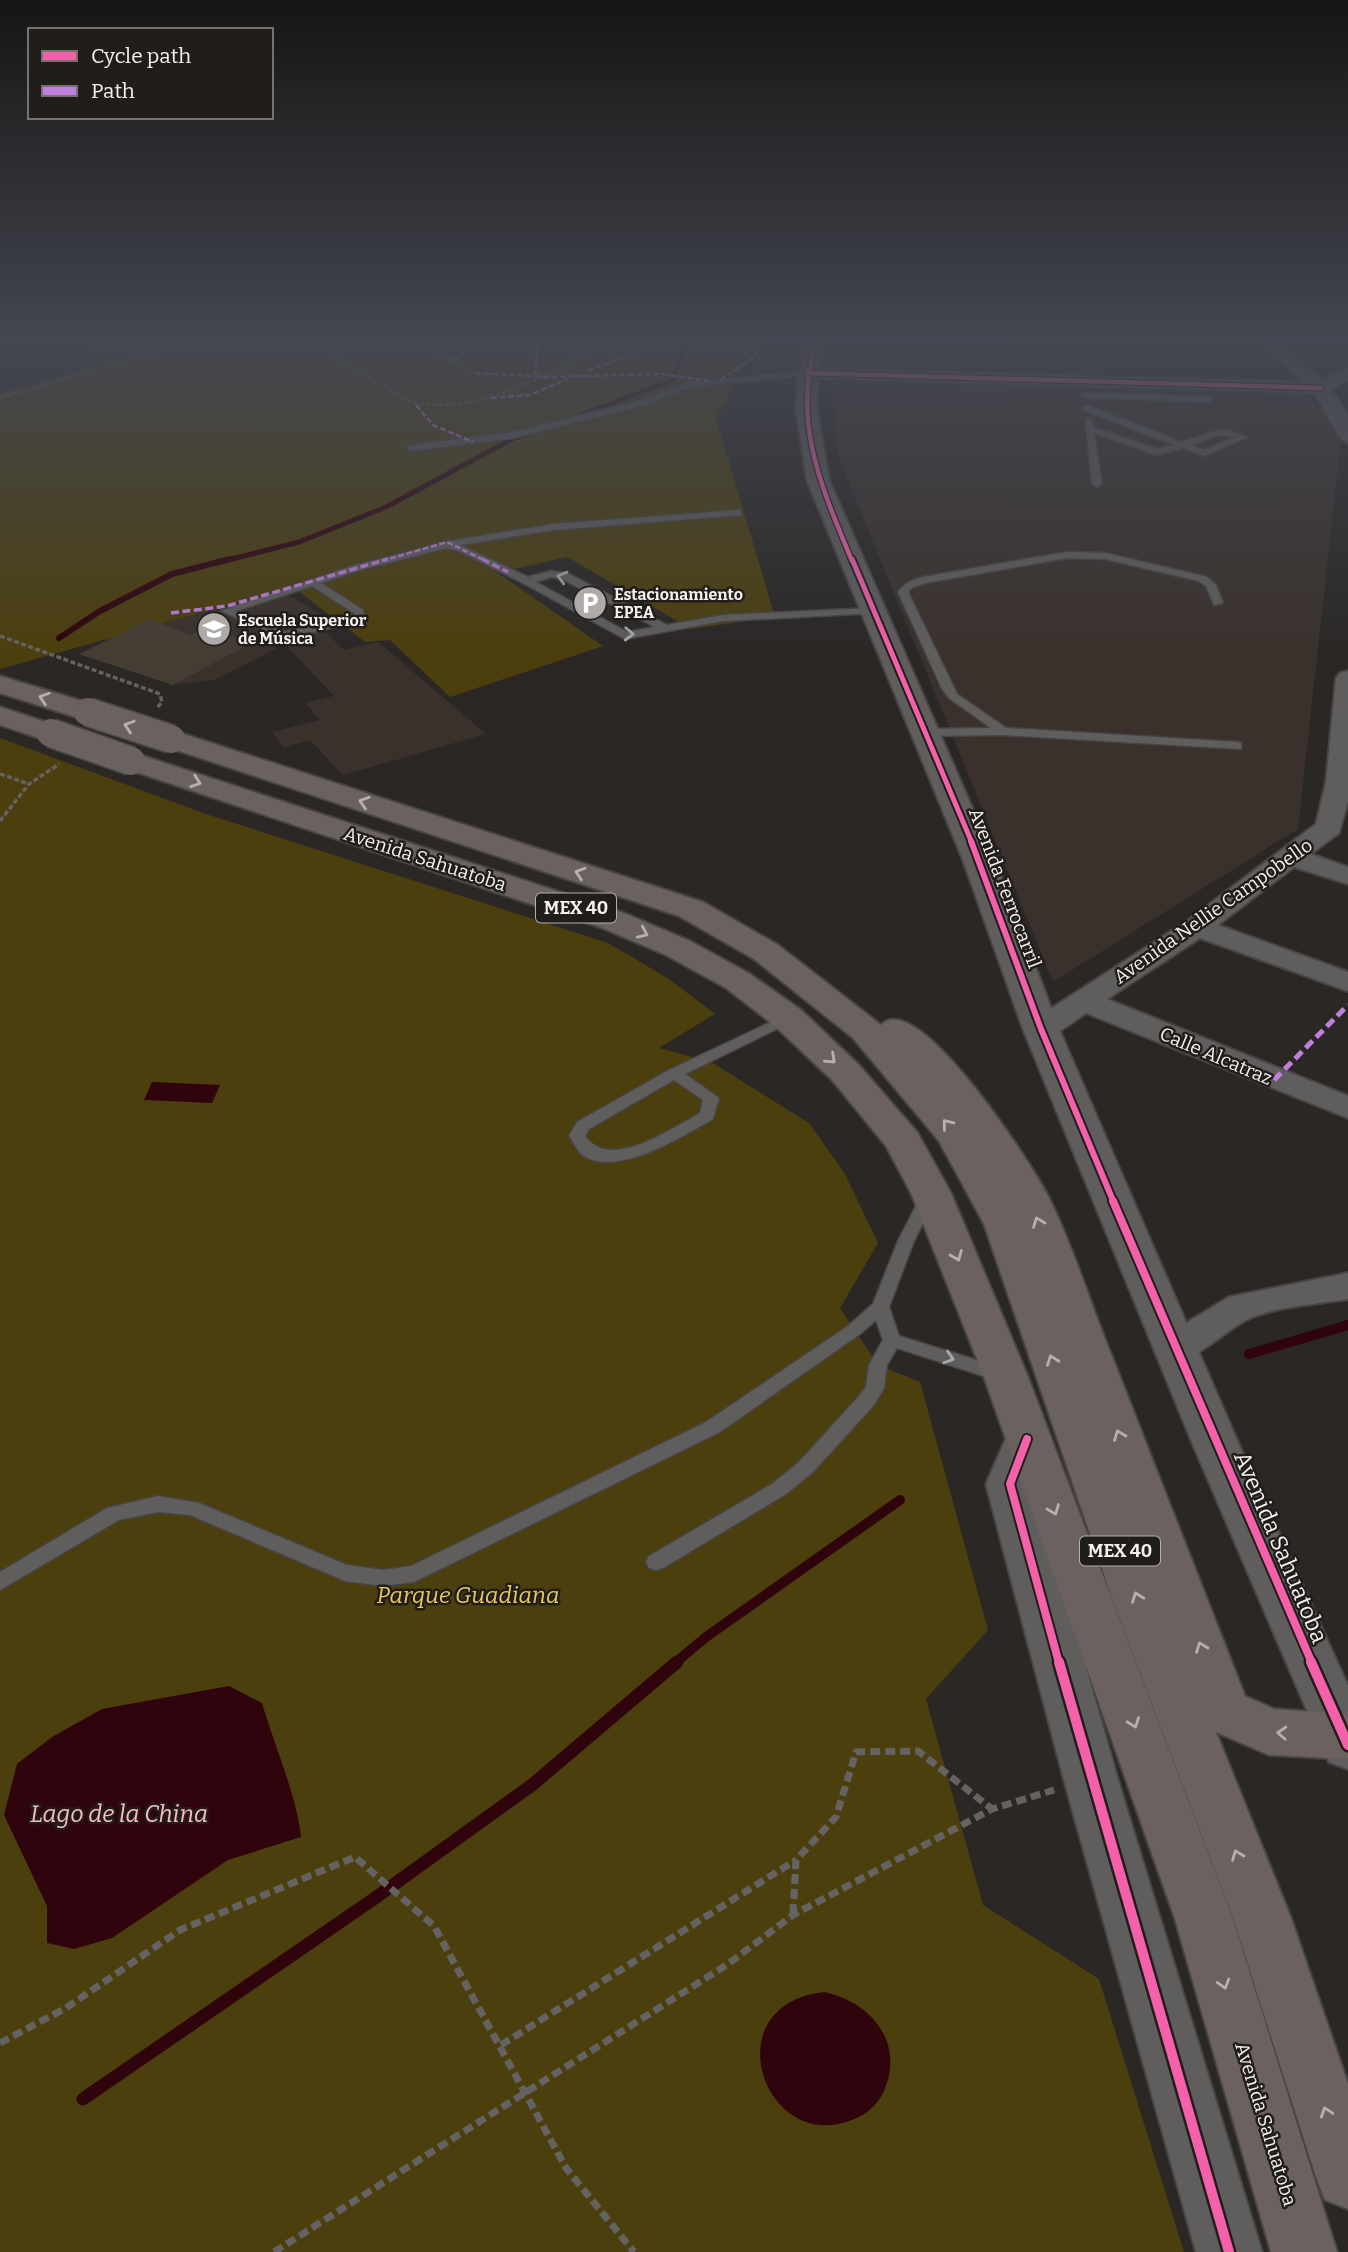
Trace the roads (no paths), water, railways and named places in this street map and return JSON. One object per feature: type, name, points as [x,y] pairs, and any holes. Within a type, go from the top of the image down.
[{"type":"main road","name":"Avenida Sahuatoba","points":[[0,684],[691,909],[766,952],[866,1030],[940,1116],[969,1159],[1004,1224],[1138,1601],[1233,1919],[1304,2252]]},
{"type":"main road","name":"Avenida Sahuatoba","points":[[0,716],[612,920],[678,948],[738,981],[788,1018],[845,1072],[904,1140],[931,1193],[1006,1377],[1108,1652],[1233,1919],[1348,2177]]},
{"type":"main road","points":[[691,909],[744,923],[809,963],[908,1039],[958,1091],[996,1140],[1028,1196],[1225,1711],[1269,1732],[1346,1740]]},
{"type":"street","name":"Avenida Ferrocarril","points":[[811,445],[818,480],[872,611],[927,733],[979,860],[1041,1029],[1214,1440]]},
{"type":"street","name":"Avenida Nellie Campobello","points":[[1041,1029],[1197,927],[1329,827],[1343,783],[1348,694]]},
{"type":"street","points":[[1293,856],[1348,876]]},
{"type":"street","points":[[1197,927],[1348,982]]},
{"type":"street","name":"Calle Alcatraz","points":[[1084,1001],[1348,1108]]},
{"type":"street","points":[[1176,1347],[1242,1306],[1348,1286]]},
{"type":"street","points":[[1027,1439],[1010,1485],[1091,1780],[1229,2252]]},
{"type":"street","name":"Avenida Sahuatoba","points":[[1214,1440],[1328,1668],[1346,1740]]},
{"type":"lane","points":[[410,448],[433,445]]},
{"type":"lane","points":[[1092,445],[1097,484]]},
{"type":"lane","points":[[1133,445],[1149,451],[1161,451],[1179,445]]},
{"type":"lane","points":[[1179,445],[1210,453],[1227,445]]},
{"type":"lane","points":[[313,582],[359,612],[360,618],[284,636],[227,613],[228,610],[313,582],[447,545],[554,527],[738,513]]},
{"type":"lane","points":[[447,545],[463,549],[527,581],[617,634],[636,636],[723,618],[872,611]]},
{"type":"lane","points":[[1003,731],[953,696],[948,689],[902,592],[909,585],[1067,555],[1090,555],[1203,579],[1211,585],[1218,603]]},
{"type":"lane","points":[[527,581],[551,574],[565,576],[667,629]]},
{"type":"lane","points":[[927,733],[1003,731],[1237,746]]},
{"type":"lane","points":[[674,1073],[711,1098],[707,1116],[629,1155],[609,1157],[581,1147],[577,1136],[583,1126],[674,1073],[788,1018]]},
{"type":"lane","points":[[0,1582],[114,1513],[158,1504],[192,1508],[345,1573],[384,1578],[414,1574],[713,1427],[853,1330],[880,1307],[906,1241],[931,1193]]},
{"type":"lane","points":[[656,1562],[779,1489],[806,1467],[867,1400],[875,1388],[878,1365],[892,1340],[880,1307]]},
{"type":"lane","points":[[892,1340],[1006,1377]]},
{"type":"water","points":[[152,1082],[220,1085],[212,1103],[144,1100]]},
{"type":"water","name":"Lago de la China","points":[[229,1686],[262,1703],[290,1788],[301,1837],[228,1860],[112,1938],[74,1949],[47,1943],[47,1906],[4,1815],[17,1764],[52,1737],[102,1709]]},
{"type":"water","points":[[824,1992],[857,2005],[870,2015],[887,2042],[890,2058],[889,2075],[883,2093],[874,2106],[852,2120],[821,2125],[795,2117],[775,2098],[763,2074],[760,2047],[769,2022],[789,2003]]},
{"type":"waterway","points":[[224,561],[299,542],[386,507],[501,445]]},
{"type":"waterway","points":[[59,638],[100,611],[172,574],[230,559]]},
{"type":"waterway","points":[[1249,1354],[1348,1325]]},
{"type":"waterway","points":[[675,1663],[706,1637],[900,1500]]},
{"type":"waterway","points":[[83,2099],[375,1898],[532,1785],[677,1662]]},
{"type":"place","name":"Estacionamiento EPEA","points":[[590,603]]},
{"type":"place","name":"Escuela Superior de Música","points":[[214,629]]},
{"type":"park label","name":"Parque Guadiana","points":[[468,1595]]}]
